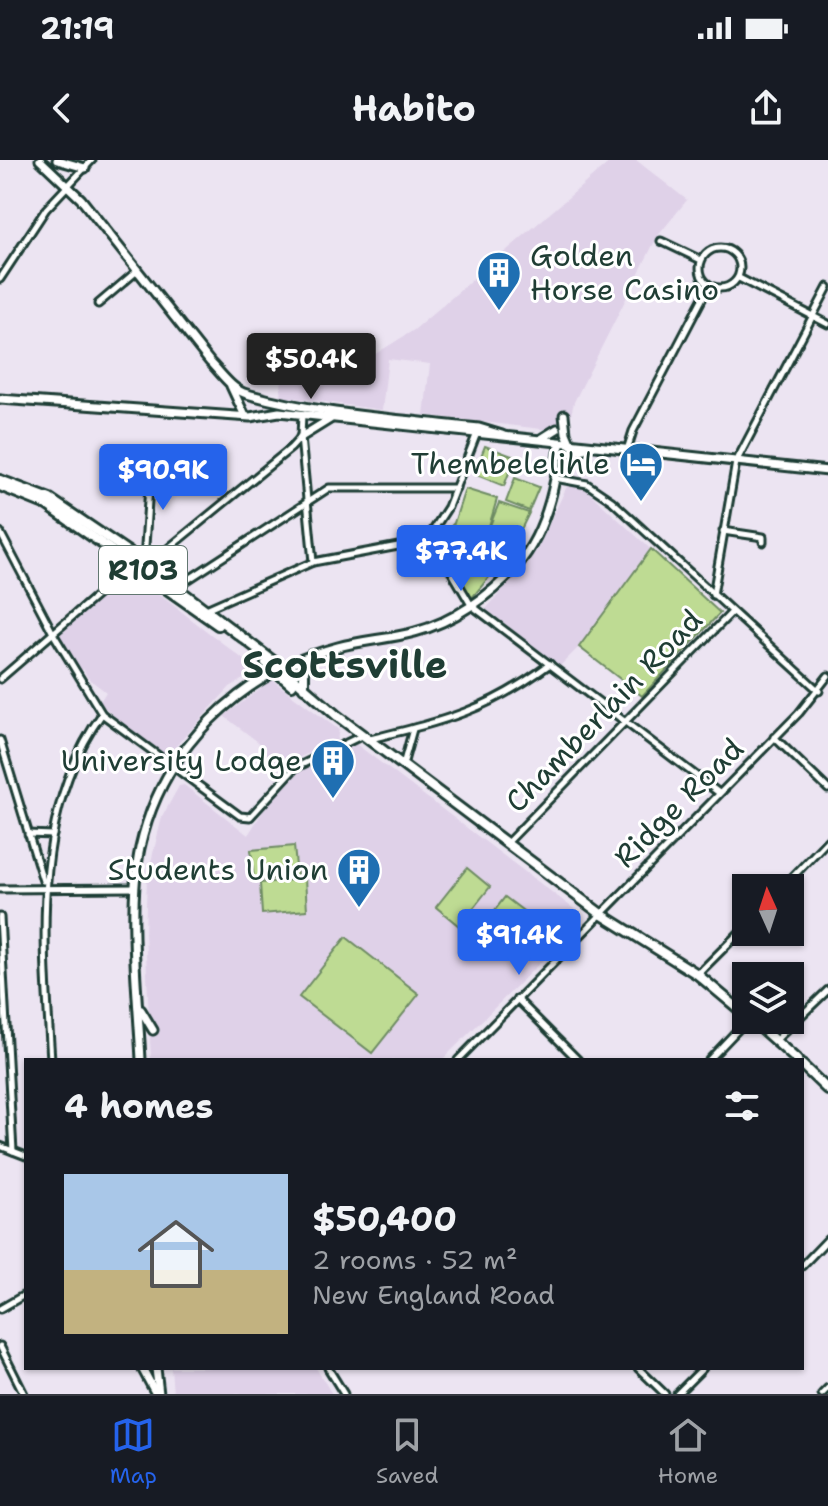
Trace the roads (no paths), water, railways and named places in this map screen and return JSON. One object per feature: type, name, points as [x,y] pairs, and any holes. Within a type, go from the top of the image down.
[{"type":"main road","name":"R103","points":[[1,485],[50,499],[146,564],[206,609],[315,704],[336,715]]},
{"type":"main road","name":"R103","points":[[1,485],[47,505],[133,564],[278,669],[601,914],[697,974],[732,1004]]},
{"type":"main road","points":[[304,689],[304,670],[311,655]]},
{"type":"main road","name":"R103","points":[[767,1034],[795,1058]]},
{"type":"main road","points":[[804,1067],[828,1090]]},
{"type":"street","points":[[40,160],[67,185],[230,384],[246,394],[332,419],[478,432]]},
{"type":"street","points":[[57,160],[88,163]]},
{"type":"street","points":[[0,279],[46,209],[88,163]]},
{"type":"street","points":[[661,241],[701,260]]},
{"type":"street","points":[[710,250],[730,250],[739,259],[739,278],[726,289],[709,286],[700,270],[701,260],[710,250]]},
{"type":"street","points":[[98,304],[137,271]]},
{"type":"street","points":[[739,278],[828,324]]},
{"type":"street","points":[[627,451],[633,431],[709,286]]},
{"type":"street","points":[[713,595],[736,462],[828,287]]},
{"type":"street","points":[[230,384],[245,416]]},
{"type":"street","points":[[211,413],[238,405],[246,394]]},
{"type":"street","points":[[0,399],[245,416],[302,412],[539,441],[558,450],[602,448]]},
{"type":"street","points":[[258,413],[259,399]]},
{"type":"street","points":[[302,412],[301,437],[313,562]]},
{"type":"street","points":[[564,415],[571,445]]},
{"type":"street","points":[[146,564],[301,437],[332,419]]},
{"type":"street","points":[[539,441],[557,429]]},
{"type":"street","points":[[206,609],[313,562],[409,544],[430,535],[439,525],[478,432]]},
{"type":"street","points":[[539,441],[558,450],[571,445],[828,471]]},
{"type":"street","points":[[141,1058],[136,888],[144,834],[173,764],[230,700],[278,669],[311,655],[425,629],[471,605],[503,579],[525,555],[545,514],[555,478],[558,450]]},
{"type":"street","points":[[146,564],[151,456]]},
{"type":"street","points":[[555,478],[587,484],[612,501],[732,612],[825,685]]},
{"type":"street","points":[[177,587],[309,499],[339,486],[456,488]]},
{"type":"street","points":[[723,531],[763,537],[763,542]]},
{"type":"street","points":[[0,532],[54,635],[102,714],[240,816],[250,817],[295,768],[366,737],[413,729],[484,707],[550,664]]},
{"type":"street","points":[[430,535],[471,605],[719,793]]},
{"type":"street","points":[[0,679],[133,564]]},
{"type":"street","name":"Chamberlain Road","points":[[508,842],[732,612]]},
{"type":"street","name":"Ridge Road","points":[[460,1058],[825,685]]},
{"type":"street","points":[[51,1058],[44,885],[53,835],[74,767],[102,714]]},
{"type":"street","points":[[403,765],[413,729]]},
{"type":"street","points":[[774,737],[828,789]]},
{"type":"street","points":[[0,740],[44,885]]},
{"type":"street","points":[[28,834],[53,835]]},
{"type":"street","points":[[795,874],[828,840]]},
{"type":"street","points":[[0,889],[44,885],[136,888]]},
{"type":"street","points":[[0,917],[13,1151]]},
{"type":"street","points":[[697,974],[732,940]]},
{"type":"street","points":[[775,1041],[828,990]]},
{"type":"street","points":[[517,999],[576,1058]]},
{"type":"street","points":[[139,1005],[153,1030]]},
{"type":"street","points":[[711,1058],[733,1034]]},
{"type":"street","points":[[0,1146],[24,1155]]},
{"type":"street","points":[[804,1264],[828,1239]]},
{"type":"street","points":[[0,1309],[24,1295]]},
{"type":"street","points":[[0,1346],[24,1394]]},
{"type":"street","points":[[143,1370],[157,1394]]},
{"type":"street","points":[[157,1370],[157,1394]]},
{"type":"street","points":[[329,1370],[344,1394]]},
{"type":"street","points":[[640,1370],[665,1394]]},
{"type":"street","points":[[677,1394],[701,1370]]},
{"type":"street","points":[[822,1394],[828,1388]]},
{"type":"place","name":"Golden Horse Casino","points":[[499,312]]},
{"type":"place","name":"Thembelelihle","points":[[641,503]]},
{"type":"place","name":"University Lodge","points":[[333,800]]},
{"type":"place","name":"Students Union","points":[[359,909]]},
{"type":"district","name":"Scottsville","points":[[345,665]]}]
